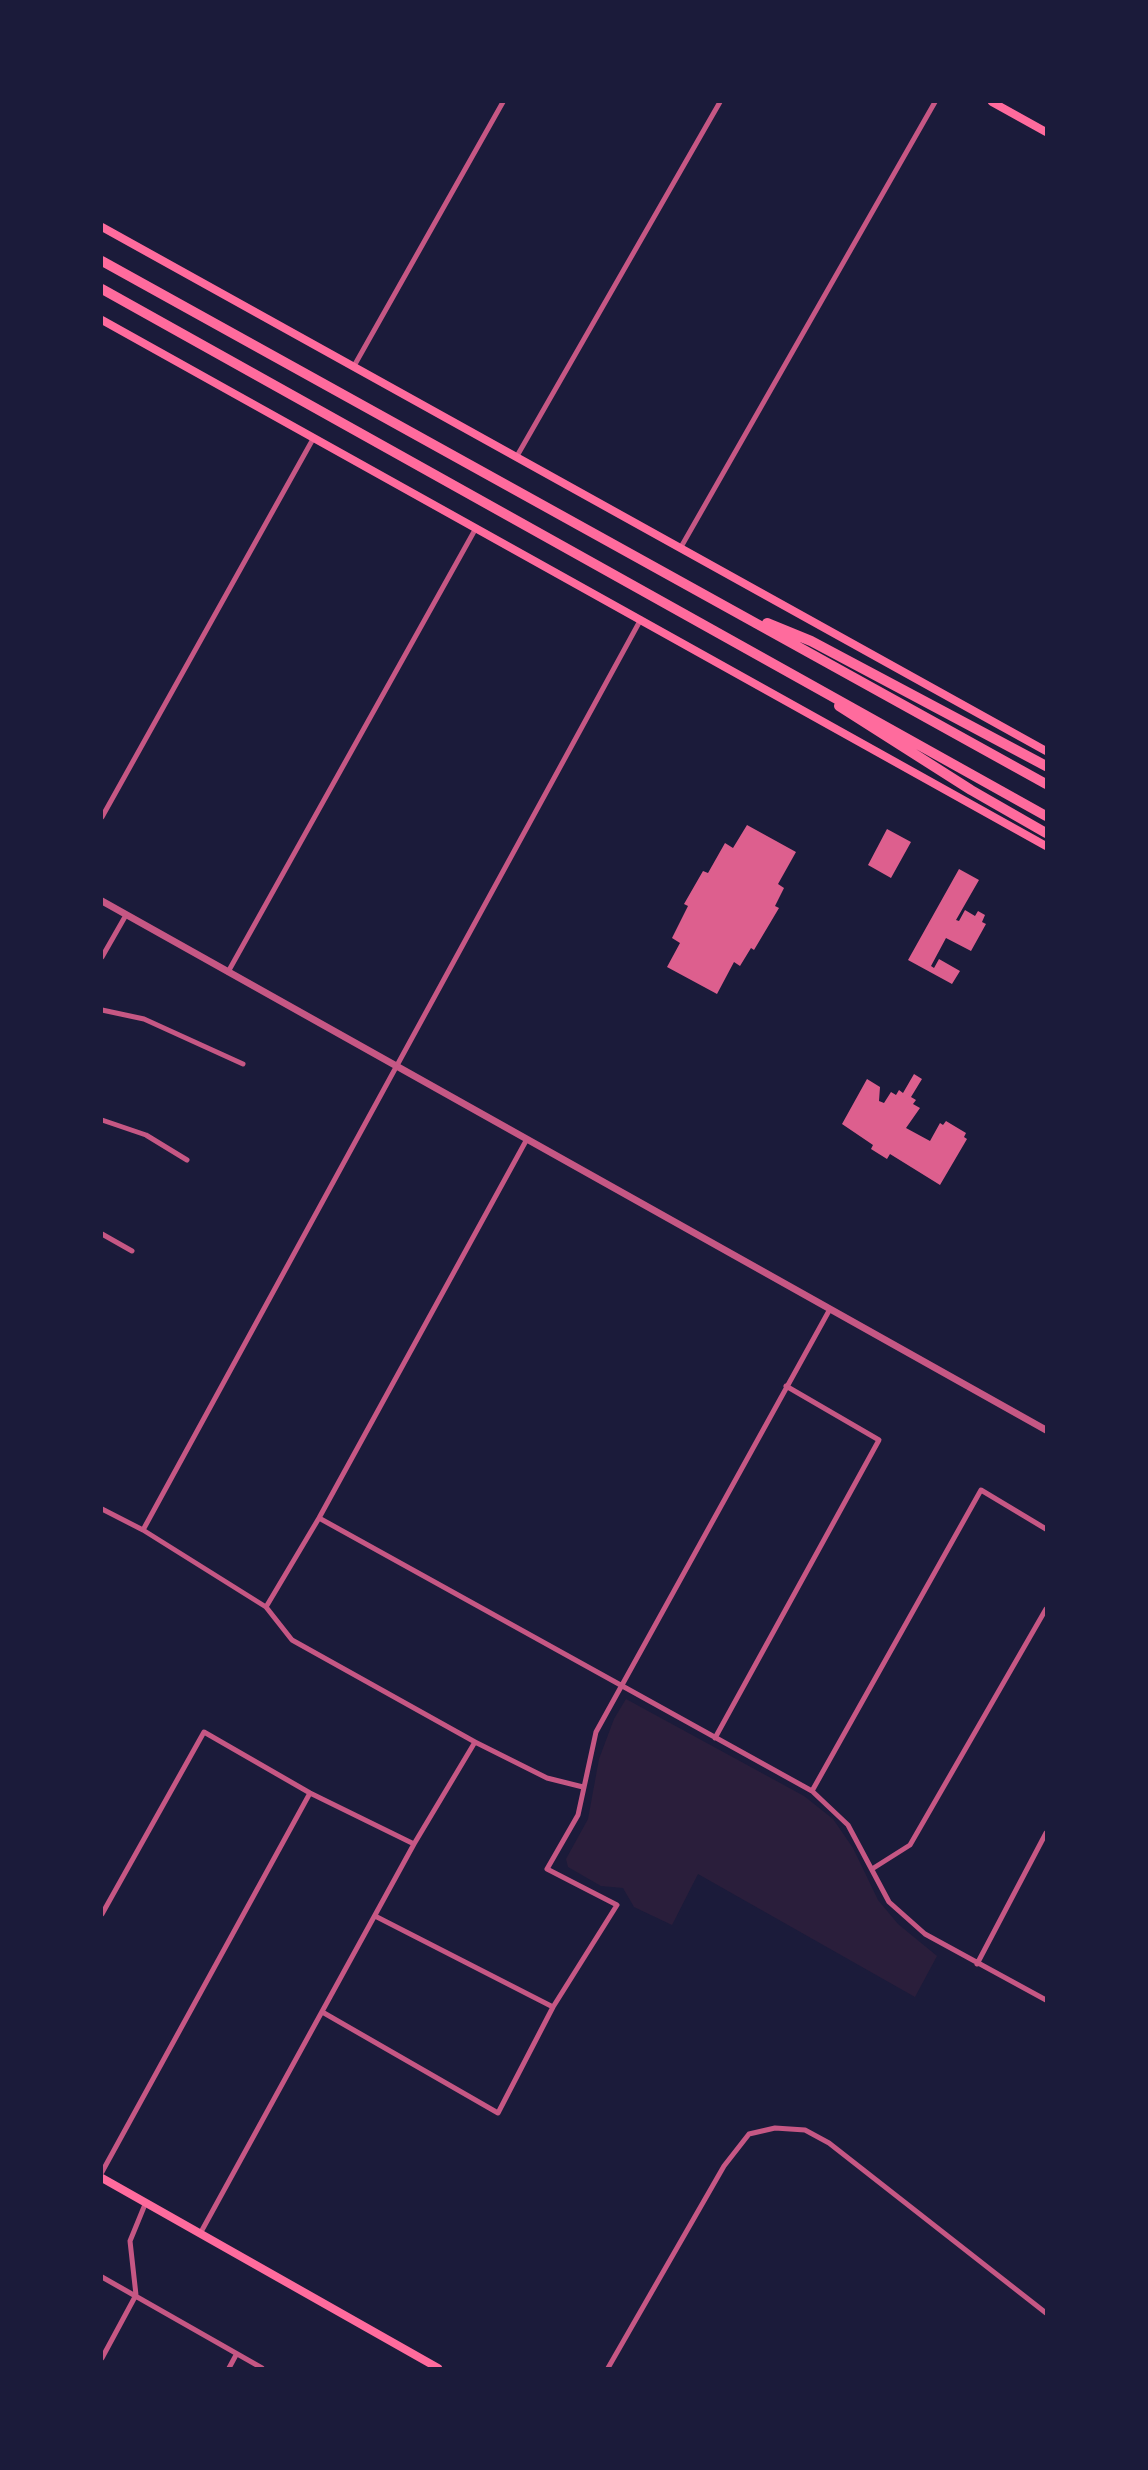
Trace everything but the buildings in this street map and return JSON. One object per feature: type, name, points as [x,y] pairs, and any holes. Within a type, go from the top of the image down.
[{"type":"highway","points":[[102,261],[1046,784]]},
{"type":"highway","points":[[102,289],[1046,816]]},
{"type":"highway","points":[[728,607],[811,641],[1046,766]]},
{"type":"highway","points":[[799,677],[875,732],[1046,833]]},
{"type":"main road","points":[[992,102],[1046,132]]},
{"type":"main road","points":[[102,228],[1046,751]]},
{"type":"main road","points":[[102,320],[1046,846]]},
{"type":"main road","points":[[102,2178],[438,2368]]},
{"type":"street","points":[[355,366],[503,102]]},
{"type":"street","points":[[517,456],[720,102]]},
{"type":"street","points":[[681,547],[935,102]]},
{"type":"street","points":[[102,817],[313,439]]},
{"type":"street","points":[[228,972],[476,528]]},
{"type":"street","points":[[143,1530],[641,620]]},
{"type":"street","points":[[102,901],[1046,1430]]},
{"type":"street","points":[[102,957],[126,915]]},
{"type":"street","points":[[102,1010],[144,1019],[243,1064]]},
{"type":"street","points":[[102,1119],[146,1135],[187,1160]]},
{"type":"street","points":[[266,1607],[319,1518],[527,1139]]},
{"type":"street","points":[[102,1234],[132,1251]]},
{"type":"street","points":[[324,2013],[498,2113],[553,2007],[617,1905],[547,1869],[578,1815],[596,1732],[619,1686],[830,1309]]},
{"type":"street","points":[[715,1738],[879,1440],[786,1386]]},
{"type":"street","points":[[812,1791],[981,1490],[1046,1529]]},
{"type":"street","points":[[102,1509],[143,1530],[266,1607],[292,1640],[475,1742],[547,1778],[583,1787]]},
{"type":"street","points":[[319,1518],[812,1791],[848,1825],[889,1902],[925,1934],[1046,2000]]},
{"type":"street","points":[[872,1869],[910,1845],[1046,1609]]},
{"type":"street","points":[[102,1914],[204,1732],[310,1793],[414,1844]]},
{"type":"street","points":[[201,2232],[324,2013],[414,1844],[475,1742]]},
{"type":"street","points":[[102,2172],[310,1793]]},
{"type":"street","points":[[977,1964],[1046,1833]]},
{"type":"street","points":[[375,1916],[553,2007]]},
{"type":"street","points":[[608,2368],[724,2166],[749,2134],[775,2128],[805,2130],[829,2143],[1046,2313]]},
{"type":"street","points":[[102,2358],[136,2295],[130,2241],[146,2202]]},
{"type":"street","points":[[102,2277],[262,2368]]},
{"type":"street","points":[[229,2368],[236,2355]]},
{"type":"shaded area","points":[[626,1699],[804,1796],[833,1819],[853,1848],[878,1900],[898,1924],[937,1956],[915,1997],[698,1874],[672,1925],[634,1907],[623,1888],[601,1886],[568,1867],[566,1859],[588,1819],[599,1759],[614,1719]]}]
